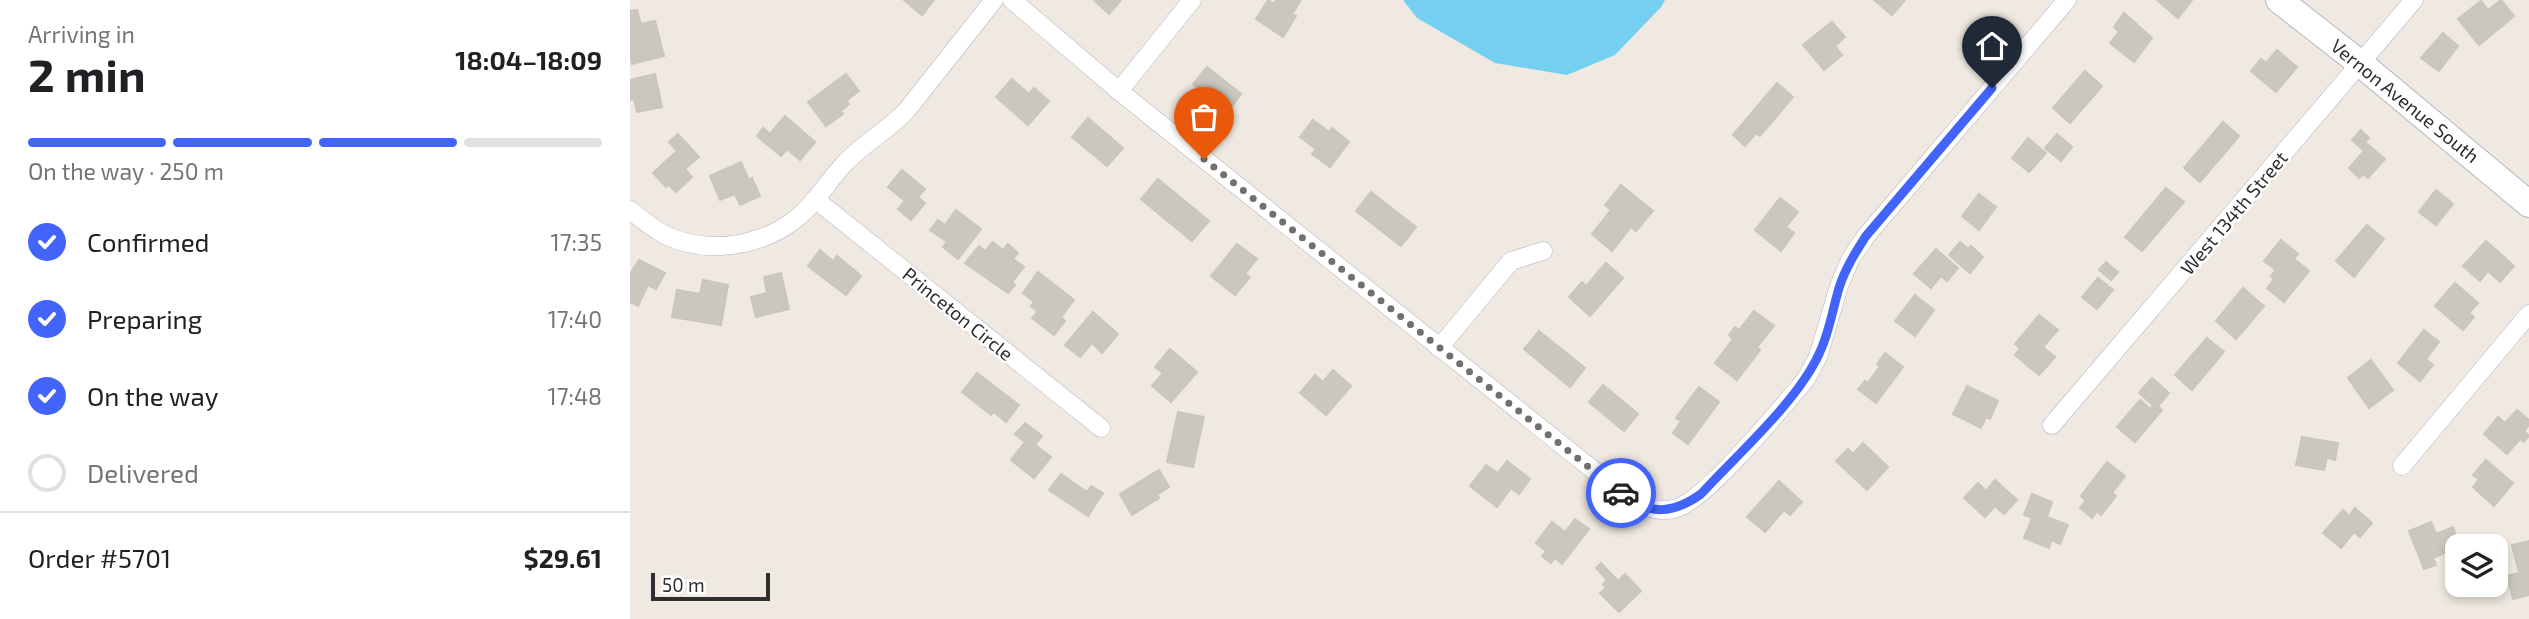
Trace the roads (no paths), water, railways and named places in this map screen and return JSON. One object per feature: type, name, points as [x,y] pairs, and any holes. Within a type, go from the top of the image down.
[{"type":"street","points":[[630,211],[667,236],[713,245],[740,245],[782,229],[799,217],[863,146],[895,123],[994,0]]},
{"type":"street","points":[[1012,0],[1119,91],[1626,497],[1639,505],[1664,510],[1677,508],[1701,494],[1806,379],[1818,357],[1839,286],[1850,260],[1866,236],[2067,0]]},
{"type":"street","points":[[1119,91],[1192,0]]},
{"type":"street","name":"Vernon Avenue South","points":[[2279,0],[2361,64],[2529,204]]},
{"type":"street","name":"West 134th Street","points":[[2052,425],[2414,0]]},
{"type":"street","name":"Princeton Circle","points":[[815,199],[1101,428]]},
{"type":"street","points":[[1439,348],[1511,261],[1543,251]]},
{"type":"street","points":[[2402,466],[2529,314]]},
{"type":"water","points":[[1403,0],[1665,0],[1615,55],[1567,75],[1495,63],[1417,18]]}]
